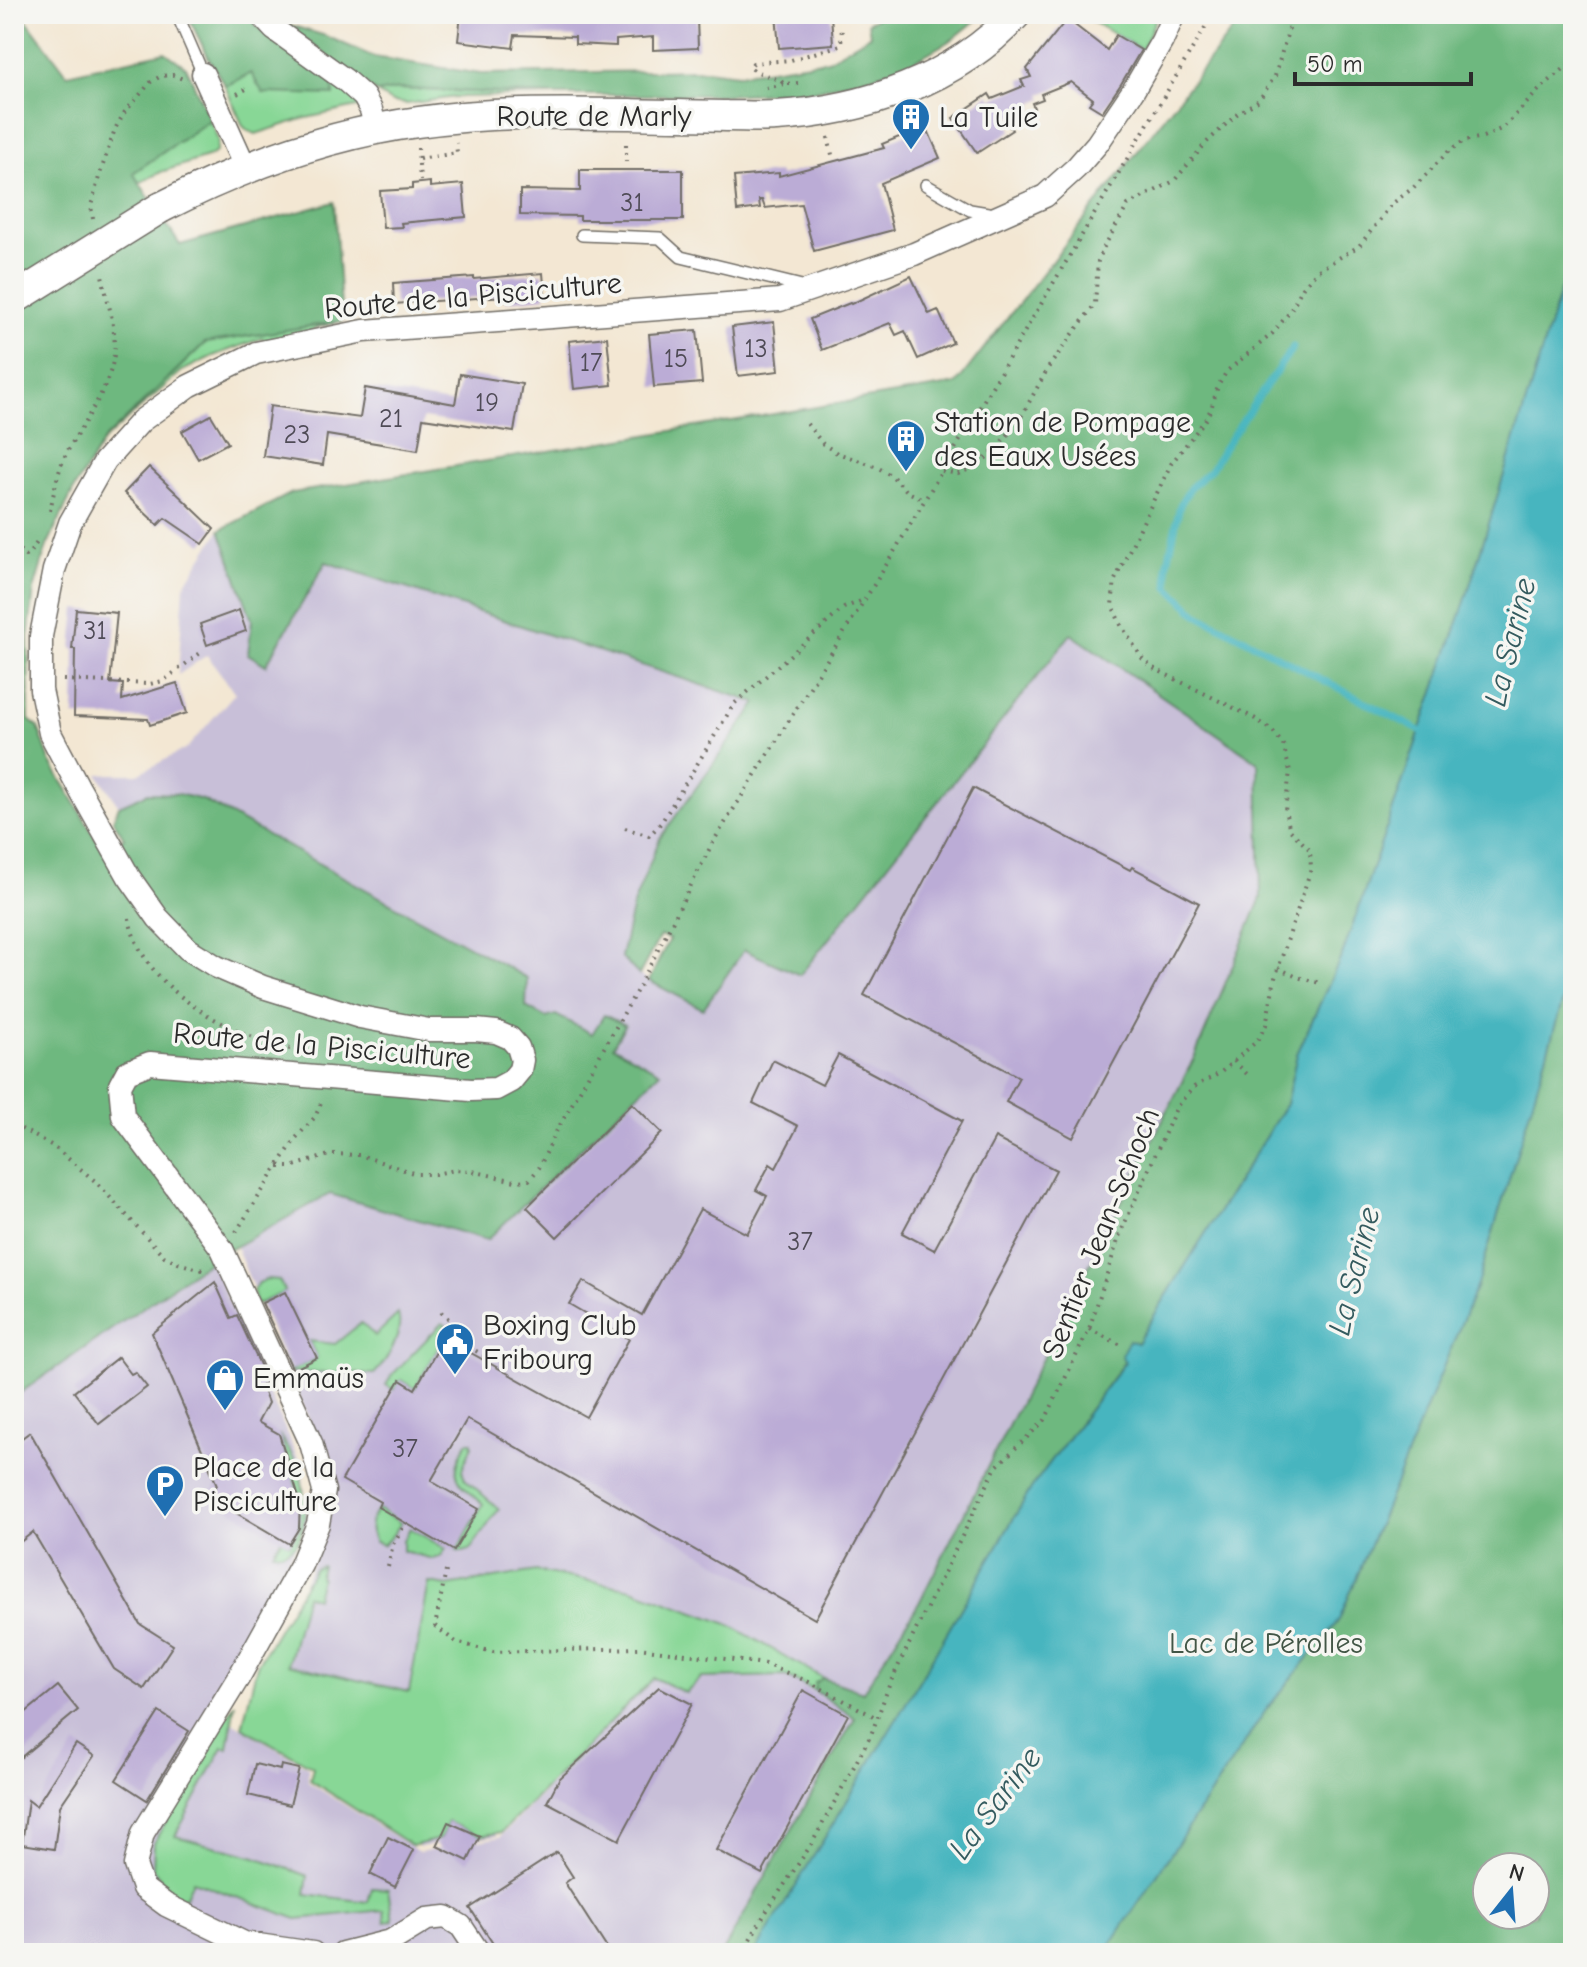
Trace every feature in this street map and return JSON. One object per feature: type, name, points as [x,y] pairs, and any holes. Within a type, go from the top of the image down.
[{"type":"main road","name":"Route de Marly","points":[[14,299],[160,208],[197,189],[291,153],[418,122],[523,114],[775,117],[828,111],[882,98],[953,65],[1016,14]]},
{"type":"street","points":[[260,14],[274,29],[364,97],[376,130]]},
{"type":"street","name":"Route de la Pisciculture","points":[[313,1953],[244,1943],[166,1905],[143,1888],[135,1865],[143,1833],[240,1675],[297,1573],[318,1524],[324,1491],[311,1443],[222,1249],[123,1116],[120,1085],[127,1072],[150,1063],[471,1090],[496,1089],[511,1081],[520,1070],[522,1060],[518,1047],[510,1038],[496,1032],[429,1030],[360,1017],[263,987],[217,967],[188,949],[158,918],[129,877],[50,733],[41,690],[41,636],[54,570],[70,523],[105,461],[141,421],[189,386],[256,353],[364,331],[780,300],[914,254],[1045,196],[1097,144],[1133,91],[1174,14]]},
{"type":"street","points":[[203,74],[246,169]]},
{"type":"street","points":[[343,1953],[391,1941],[427,1919],[446,1917],[461,1926],[479,1953]]},
{"type":"lane","points":[[177,14],[203,74]]},
{"type":"lane","points":[[926,185],[970,210],[1002,215]]},
{"type":"lane","name":"Route de la Pisciculture","points":[[582,235],[660,238],[681,257],[815,289]]},
{"type":"path","points":[[279,1167],[291,1167],[332,1154],[360,1155],[416,1174],[472,1171],[515,1181],[529,1180],[539,1168],[556,1132],[640,985],[713,842],[925,500],[1213,14]]},
{"type":"path","points":[[942,471],[958,474],[979,465],[1017,424],[1048,368],[1095,304],[1098,261],[1128,205],[1174,181],[1206,143],[1237,114],[1259,100],[1275,76],[1288,31],[1298,14]]},
{"type":"path","points":[[798,83],[784,84],[750,67],[791,60],[841,45],[842,25]]},
{"type":"path","name":"Sentier Jean-Schoch","points":[[742,1953],[811,1845],[871,1735],[897,1670],[996,1467],[1045,1420],[1089,1329],[1120,1234],[1177,1106],[1194,1087],[1220,1073],[1257,1041],[1266,1025],[1278,968],[1311,869],[1310,850],[1290,830],[1285,811],[1290,771],[1283,745],[1272,730],[1254,718],[1153,668],[1142,658],[1112,605],[1115,580],[1171,464],[1205,420],[1227,371],[1272,334],[1317,271],[1359,246],[1393,203],[1413,188],[1450,150],[1464,141],[1503,128],[1540,89],[1573,61]]},
{"type":"path","points":[[93,222],[91,206],[115,129],[124,113],[151,82],[161,76],[173,75]]},
{"type":"path","points":[[827,130],[833,159]]},
{"type":"path","points":[[626,134],[626,162]]},
{"type":"path","points":[[420,181],[419,156],[457,153],[456,148]]},
{"type":"path","points":[[58,474],[107,380],[114,356],[114,332],[101,269]]},
{"type":"path","points":[[807,424],[823,444],[837,453],[875,466],[892,476],[908,492],[925,500]]},
{"type":"path","points":[[14,544],[21,554],[28,555]]},
{"type":"path","points":[[625,828],[649,836],[661,823],[734,704],[844,608],[863,600]]},
{"type":"path","points":[[64,680],[150,684],[163,681],[203,651]]},
{"type":"path","points":[[129,877],[124,889],[136,939],[147,962],[186,1002],[237,1031],[272,1045],[324,1056],[331,1063],[326,1092],[315,1117],[296,1138],[242,1225],[222,1249]]},
{"type":"path","points":[[1278,968],[1320,983]]},
{"type":"path","points":[[1234,1061],[1249,1076]]},
{"type":"path","points":[[14,1125],[53,1146],[95,1181],[164,1256],[213,1273],[231,1270]]},
{"type":"path","points":[[441,1312],[450,1320],[443,1333],[489,1358],[487,1362]]},
{"type":"path","points":[[1089,1329],[1123,1346]]},
{"type":"path","points":[[388,1567],[393,1544],[404,1526]]},
{"type":"path","points":[[446,1571],[435,1626],[456,1642],[493,1652],[639,1648],[765,1664],[809,1682],[877,1718]]},
{"type":"shaded area","points":[[220,530],[252,620],[248,654],[266,665],[326,562],[758,703],[660,838],[633,905],[621,957],[639,975],[703,1009],[744,950],[800,975],[1071,634],[1258,762],[1261,898],[1195,1056],[919,1603],[863,1692],[823,1678],[728,1624],[536,1571],[497,1836],[420,1847],[314,1780],[316,1766],[247,1724],[326,1529],[321,1448],[236,1247],[330,1194],[487,1239],[625,1026],[593,1034],[556,1015],[546,1018],[526,1007],[527,978],[203,800],[178,794],[148,793],[119,806],[98,774],[138,774],[187,748],[235,693],[207,655],[178,675],[184,586]]},
{"type":"shaded area","points":[[211,1260],[302,1468],[308,1522],[210,1709],[308,1767],[308,1782],[419,1852],[500,1837],[654,1678],[686,1692],[701,1678],[785,1676],[856,1717],[722,1953],[14,1953],[14,1397]]},
{"type":"green space","points":[[14,14],[22,14],[67,74],[165,52],[186,67],[210,120],[133,173],[180,245],[334,202],[342,321],[205,343],[104,440],[74,489],[47,546],[34,590],[28,638],[29,720],[38,727],[50,761],[103,850],[124,838],[113,820],[119,806],[148,793],[178,794],[203,800],[527,978],[526,1007],[546,1018],[556,1015],[592,1034],[604,1015],[625,1025],[613,1046],[660,1072],[487,1240],[330,1194],[211,1260],[14,1397]]},
{"type":"green space","points":[[187,14],[246,14],[256,25],[332,82],[334,95],[263,93],[251,73],[225,86]]},
{"type":"green space","points":[[885,14],[984,14],[953,39],[905,66],[812,91],[722,95],[554,95],[399,89],[377,93],[283,23],[326,36],[374,57],[481,74],[706,70],[738,74],[828,60],[870,35],[868,22]]},
{"type":"green space","points":[[1079,14],[1158,14],[1142,50]]},
{"type":"green space","points":[[1245,14],[1573,14],[1573,249],[1464,605],[1343,953],[1297,1054],[1286,1104],[1137,1343],[1129,1340],[1125,1361],[1032,1487],[755,1953],[722,1953],[855,1718],[815,1691],[815,1683],[823,1678],[863,1692],[919,1603],[1195,1056],[1261,898],[1258,762],[1071,634],[800,975],[744,950],[703,1009],[649,981],[669,939],[660,936],[639,975],[621,957],[633,905],[660,838],[757,703],[326,562],[266,665],[248,654],[252,620],[220,530],[292,493],[956,384]]},
{"type":"green space","points":[[252,73],[334,94],[332,82],[362,106],[302,119],[256,134],[243,126],[225,86]]},
{"type":"green space","points":[[399,89],[554,95],[455,97],[407,104],[392,102],[377,93]]},
{"type":"green space","points":[[210,120],[218,140],[216,152],[139,183],[133,173]]},
{"type":"green space","points":[[342,321],[274,345],[262,338],[182,371],[104,440],[205,343]]},
{"type":"green space","points":[[1573,967],[1573,1953],[1105,1953],[1266,1710],[1339,1620],[1477,1285]]},
{"type":"green space","points":[[268,1279],[279,1280],[285,1292],[256,1305],[253,1290],[258,1283]]},
{"type":"green space","points":[[398,1314],[396,1338],[374,1374],[288,1372],[317,1358],[309,1341],[335,1344],[361,1323],[375,1336]]},
{"type":"green space","points":[[442,1323],[446,1325],[440,1335],[444,1338],[415,1389],[401,1380],[394,1390],[386,1385],[392,1375]]},
{"type":"green space","points":[[279,1434],[301,1478],[305,1506],[301,1534],[295,1545],[286,1551],[273,1552],[281,1539],[290,1544],[299,1528],[300,1501]]},
{"type":"green space","points":[[467,1442],[472,1442],[472,1445],[462,1470],[465,1479],[499,1509],[470,1550],[463,1552],[457,1551],[483,1504],[458,1477],[458,1463]]},
{"type":"green space","points":[[378,1509],[401,1523],[383,1545],[375,1542],[370,1529]]},
{"type":"green space","points":[[410,1528],[446,1549],[440,1557],[433,1559],[403,1551],[403,1541]]},
{"type":"green space","points":[[322,1566],[316,1598],[306,1595],[288,1664],[409,1692],[429,1583],[447,1586],[536,1571],[632,1589],[728,1624],[823,1678],[815,1683],[815,1691],[785,1676],[701,1678],[686,1693],[654,1678],[502,1832],[480,1836],[448,1822],[440,1839],[412,1846],[310,1780],[313,1767],[242,1727],[257,1665],[314,1569]]},
{"type":"green space","points":[[235,1703],[228,1748],[223,1747],[175,1836],[256,1857],[308,1876],[305,1894],[368,1902],[372,1888],[388,1889],[393,1921],[385,1922],[384,1910],[297,1919],[193,1881],[185,1898],[172,1893],[153,1869],[154,1842]]},
{"type":"water","name":"Lac de Pérolles","points":[[1573,249],[1573,967],[1477,1285],[1339,1620],[1266,1710],[1105,1953],[755,1953],[1032,1487],[1125,1362],[1121,1355],[1129,1340],[1137,1343],[1286,1104],[1297,1054],[1343,953],[1464,605]]},
{"type":"building","points":[[461,14],[617,15],[617,20],[697,17],[698,48],[653,50],[653,37],[616,40],[616,46],[575,44],[575,37],[515,35],[513,48],[458,41]]},
{"type":"building","points":[[776,14],[831,14],[833,44],[779,48]]},
{"type":"building","points":[[1067,19],[1107,50],[1116,35],[1141,50],[1121,84],[1102,112],[1089,104],[1093,99],[1071,82],[1041,94],[1043,99],[1032,103],[1034,108],[1005,119],[1012,130],[977,153],[953,118],[989,94],[992,99],[1024,86],[1021,80],[1031,77],[1027,69]]},
{"type":"building","points":[[926,126],[940,158],[881,183],[893,230],[814,251],[801,204],[765,208],[759,200],[760,208],[737,211],[734,177],[779,173],[779,176],[884,148],[882,144]]},
{"type":"building","points":[[580,170],[683,170],[683,220],[580,220],[580,216],[520,215],[520,190],[580,191]]},
{"type":"building","points":[[430,182],[430,187],[463,184],[466,217],[401,223],[402,227],[383,228],[380,191],[412,189],[412,184]]},
{"type":"building","points":[[543,273],[545,297],[506,301],[505,296],[394,304],[393,283]]},
{"type":"building","points":[[911,276],[929,314],[938,310],[953,343],[918,359],[905,331],[896,335],[890,323],[822,350],[810,319]]},
{"type":"building","points":[[774,322],[779,371],[738,376],[732,327]]},
{"type":"building","points":[[697,330],[702,383],[654,387],[649,334]]},
{"type":"building","points":[[607,337],[612,385],[574,389],[569,341]]},
{"type":"building","points":[[460,374],[522,384],[514,432],[423,418],[418,450],[327,435],[323,465],[263,456],[270,406],[360,418],[365,388],[455,404]]},
{"type":"building","points":[[211,415],[228,443],[198,459],[182,431]]},
{"type":"building","points":[[149,467],[214,529],[203,544],[165,518],[158,525],[124,493]]},
{"type":"building","points":[[76,609],[117,613],[110,683],[123,684],[122,700],[177,683],[187,713],[150,725],[148,719],[74,716],[75,649],[72,649]]},
{"type":"building","points":[[239,610],[246,631],[207,645],[200,624]]},
{"type":"building","points":[[973,788],[1199,903],[1073,1138],[1006,1102],[1019,1077],[864,995]]},
{"type":"building","points":[[838,1055],[962,1121],[902,1233],[934,1250],[995,1138],[1056,1170],[815,1619],[467,1419],[431,1481],[479,1509],[454,1551],[378,1507],[380,1502],[342,1480],[400,1380],[415,1389],[444,1338],[586,1417],[629,1339],[569,1304],[583,1281],[642,1315],[700,1209],[747,1234],[767,1196],[756,1190],[770,1164],[776,1168],[798,1126],[753,1103],[773,1060],[822,1085]]},
{"type":"building","points":[[632,1103],[662,1133],[557,1237],[527,1207]]},
{"type":"building","name":"Emmaüs","points":[[215,1282],[231,1318],[237,1315],[268,1382],[261,1385],[268,1403],[258,1422],[279,1434],[300,1501],[299,1528],[289,1544],[209,1497],[217,1485],[152,1333]]},
{"type":"building","points":[[285,1292],[317,1358],[293,1370],[262,1303]]},
{"type":"building","points":[[118,1357],[131,1374],[135,1372],[147,1387],[99,1424],[74,1392]]},
{"type":"building","points":[[30,1432],[140,1624],[173,1645],[144,1689],[114,1669],[33,1532],[14,1547],[14,1444]]},
{"type":"building","points":[[58,1686],[78,1710],[14,1763],[14,1722]]},
{"type":"building","points":[[659,1687],[692,1704],[619,1840],[547,1802],[559,1779]]},
{"type":"building","points":[[803,1690],[848,1715],[762,1874],[716,1850]]},
{"type":"building","points":[[159,1712],[189,1731],[147,1800],[116,1780]]},
{"type":"building","points":[[76,1744],[94,1756],[60,1806],[54,1849],[22,1844],[28,1800],[36,1806]]},
{"type":"building","points":[[255,1764],[280,1770],[281,1765],[299,1769],[290,1805],[248,1795]]},
{"type":"building","points":[[448,1822],[480,1836],[468,1861],[437,1846]]},
{"type":"building","points":[[388,1837],[414,1850],[395,1887],[370,1874]]},
{"type":"building","points":[[557,1852],[573,1877],[565,1883],[610,1953],[499,1953],[470,1908]]},
{"type":"waterway","points":[[1293,347],[1211,469],[1190,488],[1180,505],[1167,567],[1169,587],[1197,614],[1428,735]]},
{"type":"waterway","points":[[1558,986],[1573,995]]},
{"type":"place","name":"La Tuile","points":[[911,151]]},
{"type":"place","name":"Station de Pompage des Eaux Usées","points":[[906,473]]},
{"type":"place","name":"Boxing Club Fribourg","points":[[455,1376]]},
{"type":"place","name":"Emmaüs","points":[[225,1412]]},
{"type":"place","name":"Place de la Pisciculture","points":[[165,1518]]},
{"type":"water label","name":"La Sarine","points":[[1510,642]]},
{"type":"water label","name":"La Sarine","points":[[1354,1271]]},
{"type":"water label","name":"La Sarine","points":[[995,1803]]}]
